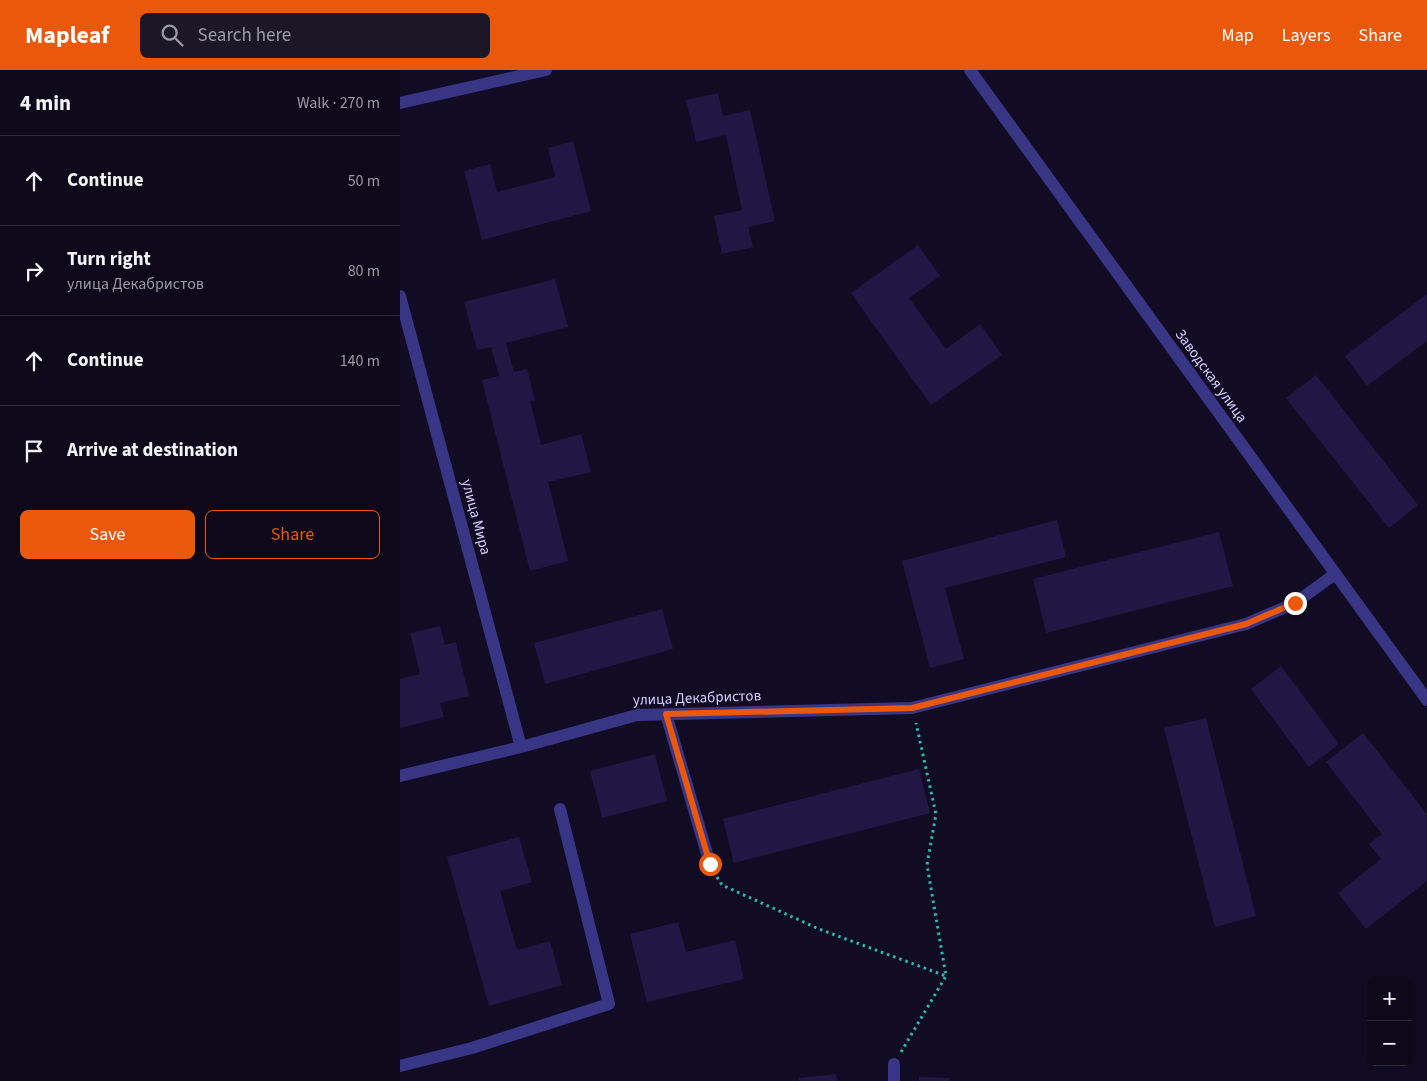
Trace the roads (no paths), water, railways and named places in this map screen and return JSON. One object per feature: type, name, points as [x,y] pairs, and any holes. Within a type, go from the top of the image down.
[{"type":"street","points":[[400,103],[546,70]]},
{"type":"street","name":"Заводская улица","points":[[974,71],[1334,574],[1427,700]]},
{"type":"street","name":"улица Мира","points":[[400,296],[521,747]]},
{"type":"street","name":"улица Декабристов","points":[[400,776],[521,747],[637,714],[912,708],[1246,624],[1295,603],[1334,574]]},
{"type":"street","points":[[666,714],[710,864]]},
{"type":"street","points":[[400,1066],[472,1048],[610,1004],[560,808]]},
{"type":"street","points":[[894,1064],[894,1081]]}]
